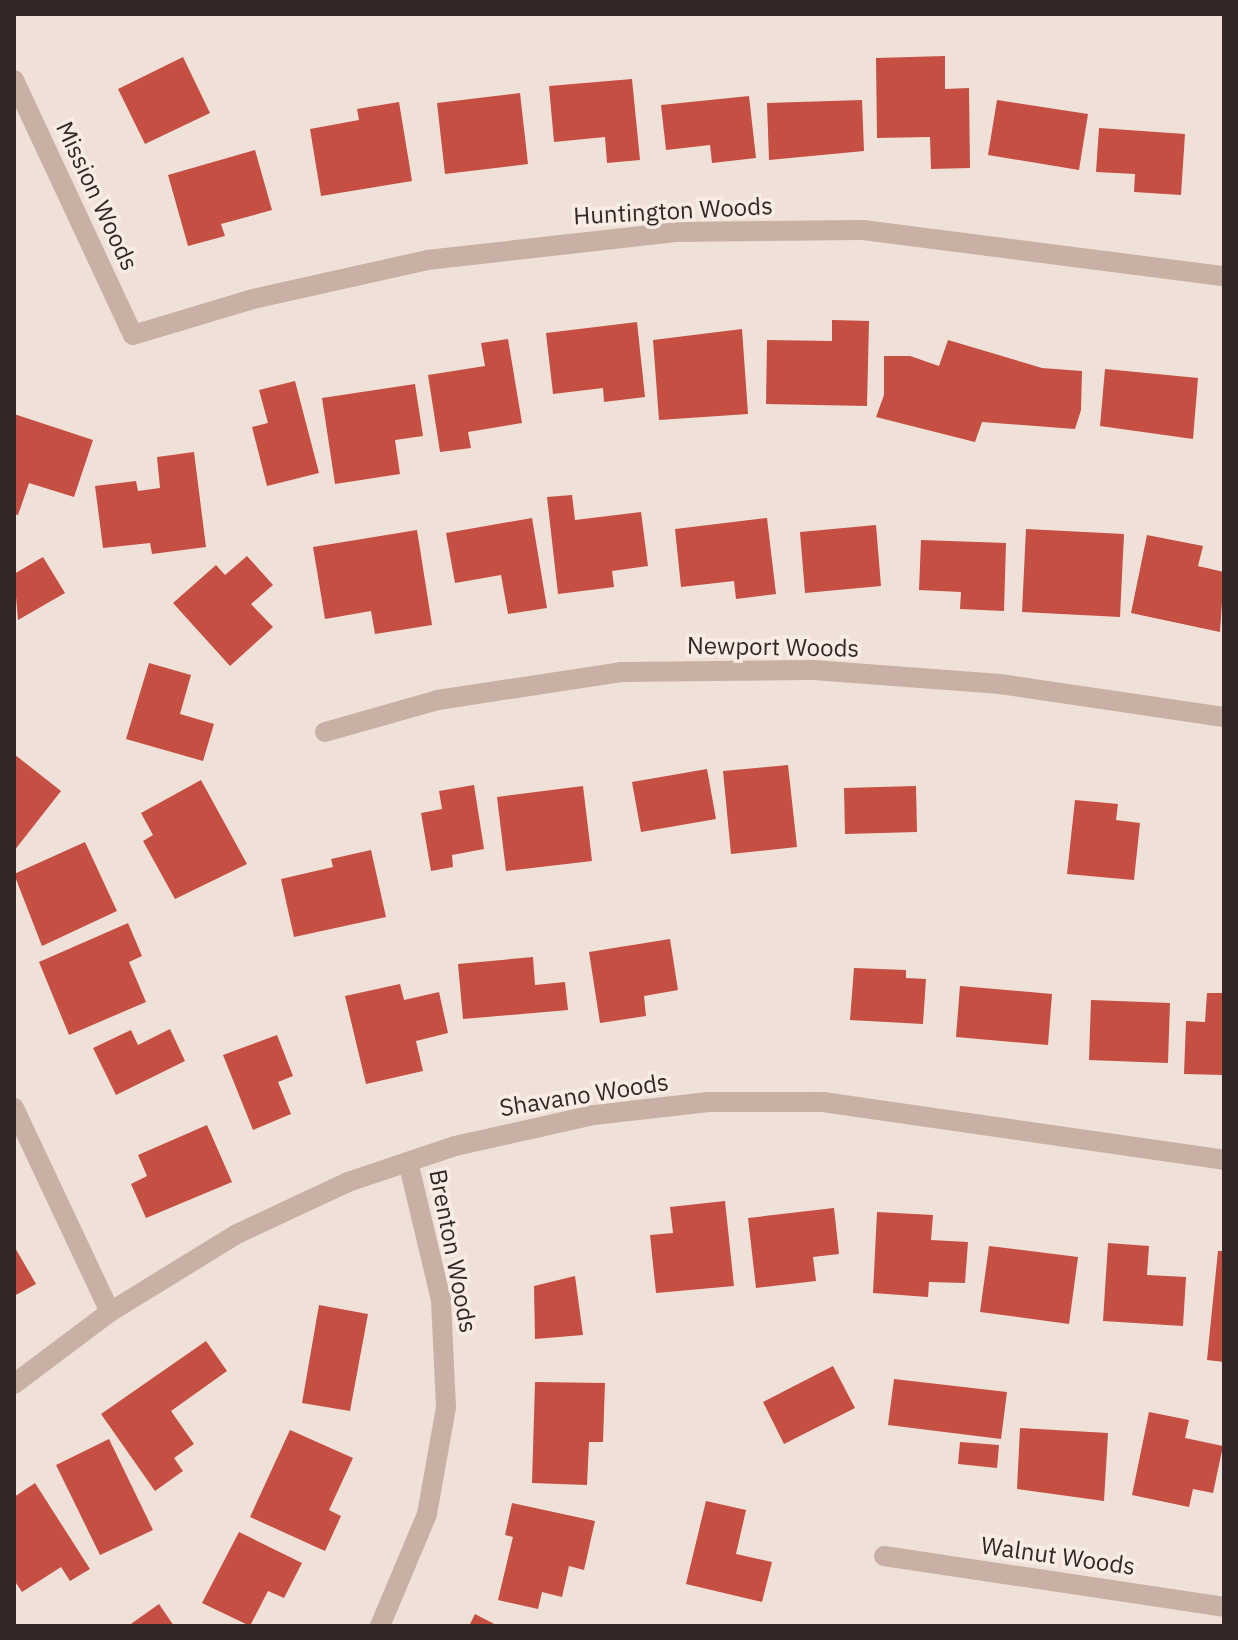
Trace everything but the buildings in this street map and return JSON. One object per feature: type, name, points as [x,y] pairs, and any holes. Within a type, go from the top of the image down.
[{"type":"street","name":"Mission Woods","points":[[14,80],[133,335]]},
{"type":"street","name":"Huntington Woods","points":[[133,335],[253,299],[427,260],[675,232],[863,230],[1224,276]]},
{"type":"street","name":"Newport Woods","points":[[325,732],[438,700],[621,672],[813,670],[985,682],[1224,717]]},
{"type":"street","name":"Shavano Woods","points":[[14,1384],[110,1312],[237,1234],[348,1182],[494,1135],[594,1115],[708,1102],[823,1102],[1224,1160]]},
{"type":"street","points":[[14,1108],[110,1312]]},
{"type":"street","name":"Brenton Woods","points":[[380,1626],[427,1514],[446,1407],[441,1300],[408,1162]]},
{"type":"street","name":"Walnut Woods","points":[[884,1556],[1224,1607]]}]
